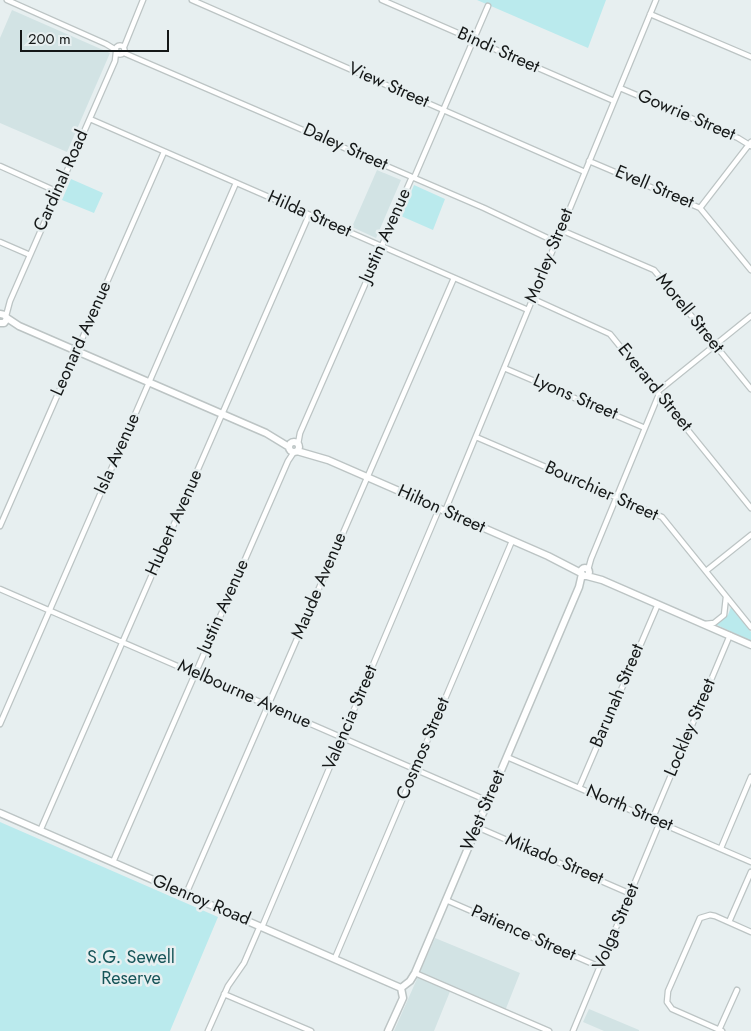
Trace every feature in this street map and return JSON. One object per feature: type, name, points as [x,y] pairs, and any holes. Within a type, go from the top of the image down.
[{"type":"street","name":"Daley Street","points":[[7,0],[556,242]]},
{"type":"street","name":"Cardinal Road","points":[[3,320],[143,0]]},
{"type":"street","name":"View Street","points":[[192,0],[585,172]]},
{"type":"street","name":"Bindi Street","points":[[382,0],[614,101]]},
{"type":"street","name":"Morley Street","points":[[442,510],[476,437],[656,0]]},
{"type":"street","name":"Justin Avenue","points":[[113,862],[488,6]]},
{"type":"street","points":[[650,14],[751,57]]},
{"type":"street","name":"Gowrie Street","points":[[620,88],[750,144]]},
{"type":"street","name":"Hilda Street","points":[[90,119],[528,310]]},
{"type":"street","points":[[700,208],[750,144]]},
{"type":"street","name":"Leonard Avenue","points":[[0,526],[164,152]]},
{"type":"street","name":"Evell Street","points":[[589,161],[700,208],[751,270]]},
{"type":"street","points":[[0,166],[58,192]]},
{"type":"street","name":"Isla Avenue","points":[[0,724],[236,183]]},
{"type":"street","name":"Hubert Avenue","points":[[40,831],[309,215]]},
{"type":"street","name":"Morell Street","points":[[561,230],[654,270],[751,389]]},
{"type":"street","points":[[0,242],[30,255]]},
{"type":"street","name":"Maude Avenue","points":[[186,894],[454,278]]},
{"type":"street","name":"Everard Street","points":[[533,299],[607,331],[751,508]]},
{"type":"street","name":"West Street","points":[[388,1031],[403,998],[402,988],[410,981],[414,973],[446,900],[591,559],[658,393],[751,316]]},
{"type":"street","name":"Hilton Street","points":[[3,320],[751,644]]},
{"type":"street","name":"Lyons Street","points":[[504,368],[645,428]]},
{"type":"street","name":"Bourchier Street","points":[[476,437],[662,517],[751,628]]},
{"type":"street","name":"Valencia Street","points":[[208,1031],[224,994],[244,963],[261,927],[442,510]]},
{"type":"street","points":[[706,571],[751,535]]},
{"type":"street","name":"Cosmos Street","points":[[336,958],[512,541]]},
{"type":"street","name":"Melbourne Avenue","points":[[0,588],[488,801]]},
{"type":"street","points":[[704,624],[714,623],[724,615],[726,596]]},
{"type":"street","name":"Barunah Street","points":[[579,788],[658,604]]},
{"type":"street","name":"Lockley Street","points":[[652,820],[730,635]]},
{"type":"street","name":"North Street","points":[[507,757],[751,862]]},
{"type":"street","points":[[721,848],[751,778]]},
{"type":"street","name":"Glenroy Road","points":[[0,814],[402,988]]},
{"type":"street","name":"Volga Street","points":[[574,1031],[660,822]]},
{"type":"street","name":"Mikado Street","points":[[477,827],[631,894]]},
{"type":"street","points":[[729,922],[751,872]]},
{"type":"street","name":"Patience Street","points":[[446,900],[600,967]]},
{"type":"street","points":[[737,990],[721,1030],[672,1009],[668,1005],[667,995],[700,918],[710,915],[751,932]]},
{"type":"street","points":[[414,973],[549,1031]]},
{"type":"street","points":[[224,994],[311,1031]]},
{"type":"shaded area","points":[[12,10],[110,53],[67,152],[0,123],[0,38]]},
{"type":"shaded area","points":[[377,170],[401,180],[376,238],[352,227]]},
{"type":"shaded area","points":[[435,938],[520,973],[505,1011],[451,989],[434,1031],[394,1031]]},
{"type":"shaded area","points":[[589,1009],[639,1031],[604,1031],[583,1022]]},
{"type":"green space","points":[[477,0],[606,0],[588,48]]},
{"type":"green space","points":[[71,179],[103,193],[94,213],[62,200]]},
{"type":"green space","points":[[414,185],[445,199],[433,230],[401,216]]},
{"type":"green space","points":[[731,607],[751,632],[751,641],[715,624],[728,615]]},
{"type":"green space","name":"S.G. Sewell Reserve","points":[[0,822],[218,917],[170,1031],[0,1031]]}]
